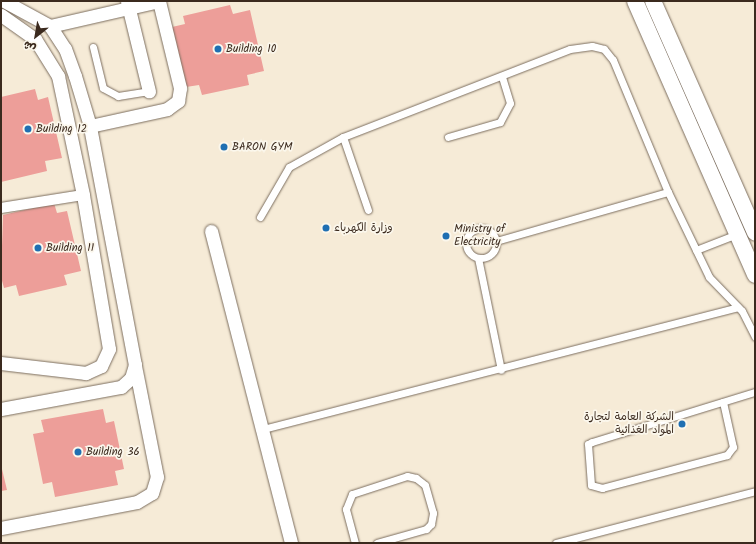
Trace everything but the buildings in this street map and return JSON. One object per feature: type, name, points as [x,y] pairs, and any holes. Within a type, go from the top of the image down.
[{"type":"street","points":[[1,528],[137,502],[152,493],[157,478],[90,126],[65,49],[50,26],[4,1]]},
{"type":"street","points":[[50,26],[128,4],[159,1],[180,88],[178,101],[167,108],[90,126]]},
{"type":"street","points":[[635,1],[755,275]]},
{"type":"street","points":[[653,1],[754,230],[736,234]]},
{"type":"street","points":[[128,4],[149,91]]},
{"type":"street","points":[[1,15],[35,39],[54,69],[83,195],[108,336],[106,359],[94,370],[78,373],[2,361]]},
{"type":"street","points":[[1,208],[83,195]]},
{"type":"street","points":[[211,231],[291,543]]},
{"type":"street","points":[[1,409],[121,387],[132,378],[134,362]]},
{"type":"lane","points":[[260,217],[289,167],[343,137],[570,49],[592,46],[604,50],[613,60],[668,192],[713,284],[738,307],[755,337]]},
{"type":"lane","points":[[92,47],[103,88],[118,96],[149,91]]},
{"type":"lane","points":[[448,137],[500,122],[510,103],[502,76]]},
{"type":"lane","points":[[343,137],[368,210]]},
{"type":"lane","points":[[478,258],[489,256],[496,241],[668,192]]},
{"type":"lane","points":[[496,241],[490,232],[473,231],[467,246],[478,258],[501,370]]},
{"type":"lane","points":[[696,250],[736,234]]},
{"type":"lane","points":[[263,430],[501,370],[738,307]]},
{"type":"lane","points":[[723,402],[732,447],[727,455],[602,488],[592,485],[588,444],[755,392]]},
{"type":"lane","points":[[355,543],[346,509],[352,494],[407,476],[416,478],[425,485],[433,513],[431,524],[426,529],[377,543]]},
{"type":"lane","points":[[556,543],[755,491]]},
{"type":"place","name":"Building 10","points":[[218,49]]},
{"type":"place","name":"Building 12","points":[[28,129]]},
{"type":"place","name":"BARON GYM","points":[[224,147]]},
{"type":"place","name":"وزارة الكهرباء","points":[[326,228]]},
{"type":"place","name":"Ministry of Electricity","points":[[446,236]]},
{"type":"place","name":"Building 11","points":[[38,248]]},
{"type":"place","name":"الشركة العامة لتجارة المواد الغذائية","points":[[682,424]]},
{"type":"place","name":"Building 36","points":[[78,452]]}]
